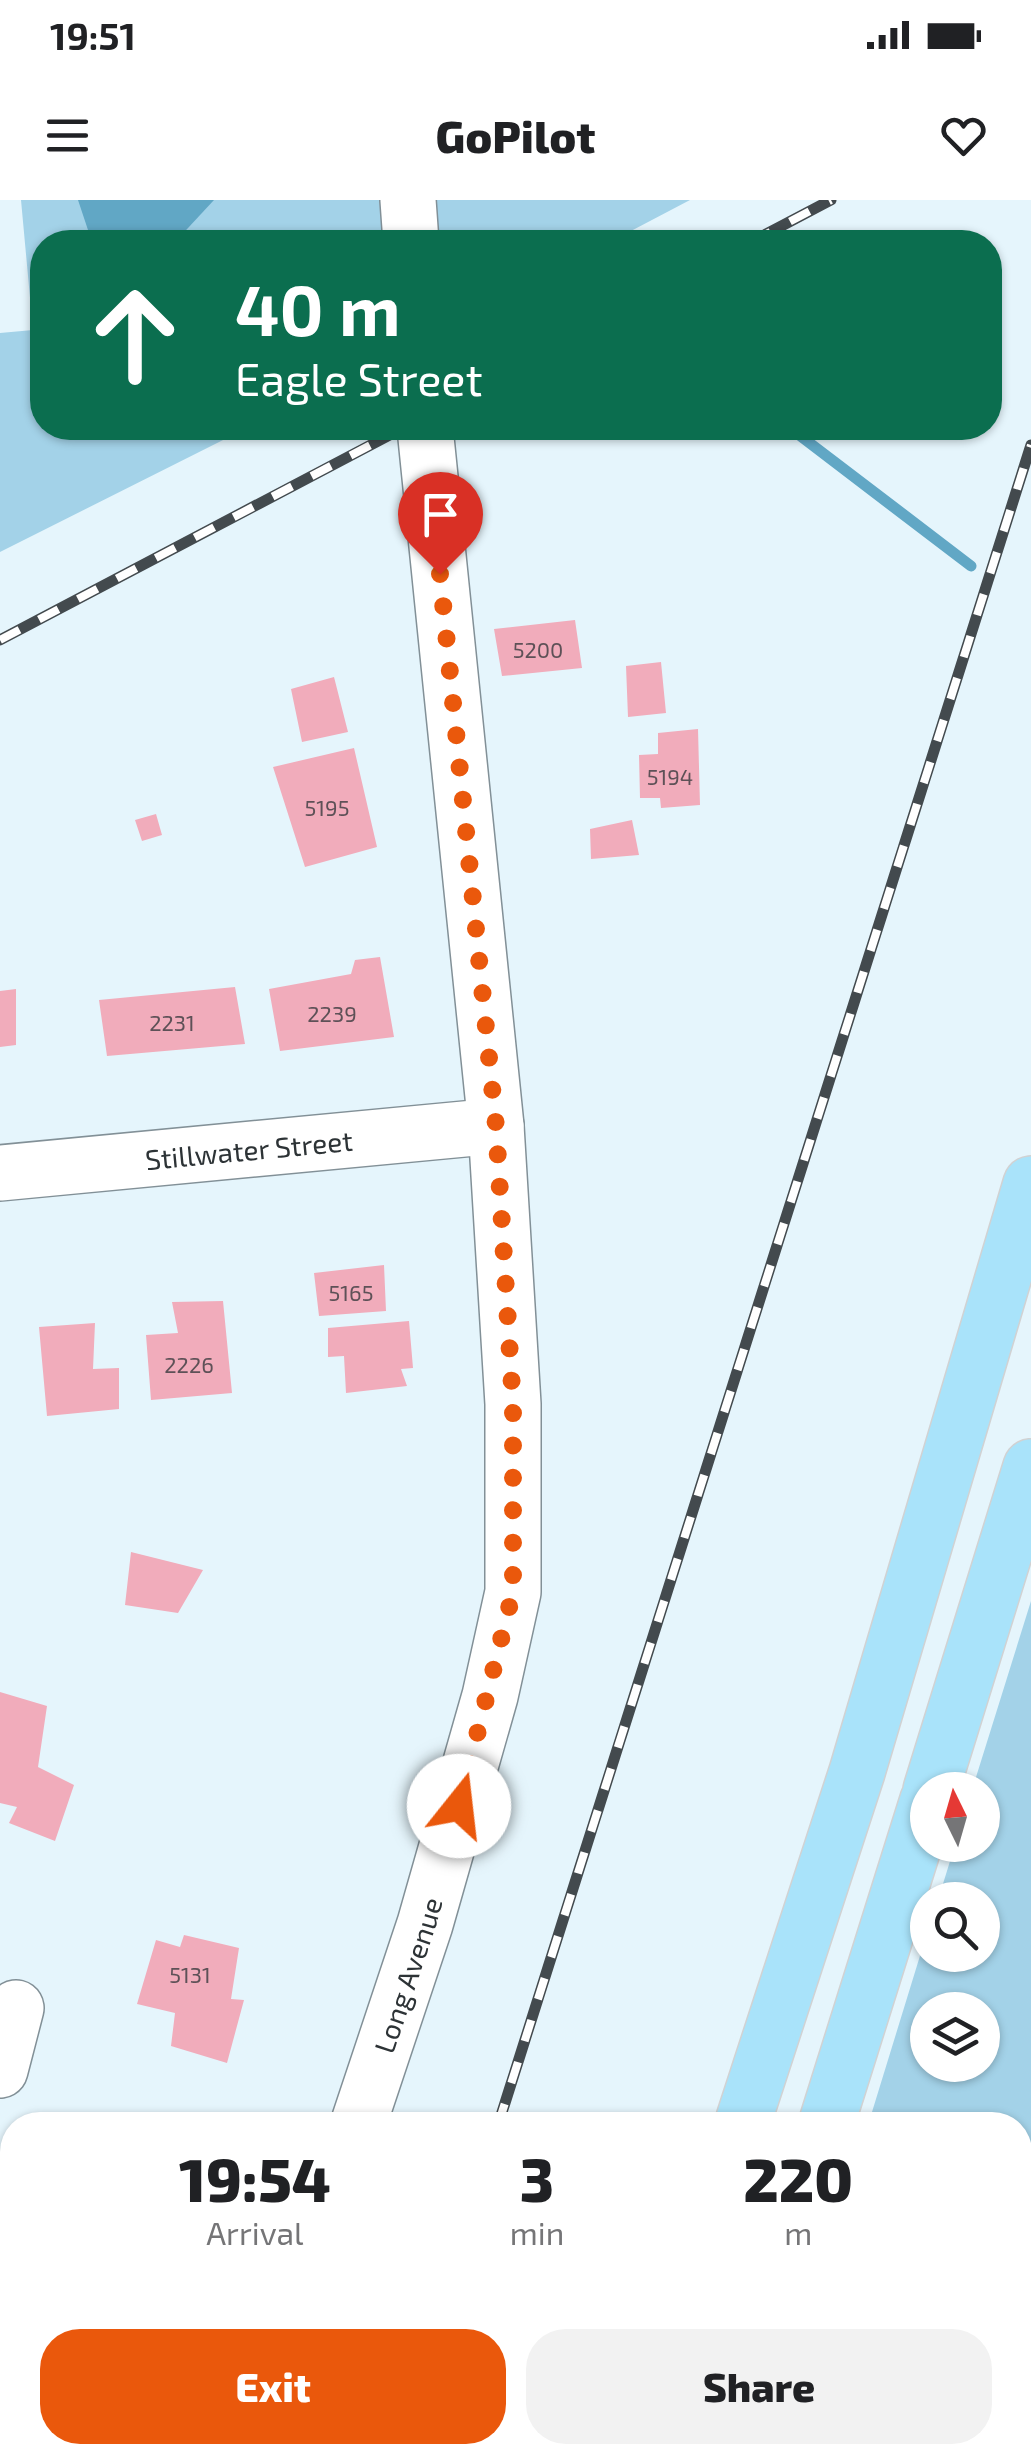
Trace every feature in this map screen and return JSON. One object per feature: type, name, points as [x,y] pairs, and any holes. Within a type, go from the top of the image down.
[{"type":"main road","points":[[746,2112],[852,1788],[1031,1184]]},
{"type":"main road","points":[[936,1772],[1031,1468]]},
{"type":"main road","points":[[830,2112],[910,1857]]},
{"type":"street","points":[[408,200],[410,230]]},
{"type":"street","name":"Long Avenue","points":[[362,2112],[426,1924],[490,1696],[513,1592],[513,1404],[496,1126],[426,440]]},
{"type":"street","name":"Stillwater Street","points":[[0,1173],[496,1126]]},
{"type":"street","points":[[0,2070],[16,2008]]},
{"type":"shaded area","points":[[21,200],[385,200],[388,230],[30,230],[30,298]]},
{"type":"shaded area","points":[[78,200],[214,200],[186,230],[88,230]]},
{"type":"shaded area","points":[[432,200],[690,200],[633,230],[435,230]]},
{"type":"shaded area","points":[[30,330],[30,440],[223,440],[0,552],[0,333]]},
{"type":"shaded area","points":[[1031,1601],[1031,2112],[872,2112],[915,1972],[1000,1972],[1000,1882],[944,1882],[950,1862],[1000,1862],[1000,1772],[978,1772]]},
{"type":"building","points":[[575,620],[582,668],[502,676],[494,629]]},
{"type":"building","points":[[661,662],[666,713],[628,717],[626,666]]},
{"type":"building","points":[[334,677],[348,732],[302,742],[291,689]]},
{"type":"building","points":[[698,729],[700,805],[661,808],[660,798],[640,798],[639,755],[658,754],[658,733]]},
{"type":"building","points":[[354,748],[377,847],[305,867],[273,767]]},
{"type":"building","points":[[156,814],[162,835],[142,841],[135,820]]},
{"type":"building","points":[[632,820],[639,855],[591,859],[590,829]]},
{"type":"building","points":[[380,957],[394,1037],[280,1051],[269,989],[351,974],[355,960]]},
{"type":"building","points":[[235,987],[245,1044],[107,1056],[99,1000]]},
{"type":"building","points":[[16,989],[16,1045],[0,1047],[0,991]]},
{"type":"building","points":[[384,1265],[386,1311],[319,1316],[314,1273]]},
{"type":"building","points":[[223,1301],[232,1393],[151,1400],[146,1335],[178,1333],[172,1302]]},
{"type":"building","points":[[409,1321],[413,1368],[401,1369],[407,1386],[346,1393],[344,1356],[328,1357],[328,1328]]},
{"type":"building","points":[[95,1323],[93,1369],[119,1368],[119,1409],[47,1416],[39,1327]]},
{"type":"building","points":[[131,1552],[203,1570],[178,1613],[125,1605]]},
{"type":"building","points":[[0,1692],[47,1706],[38,1767],[74,1785],[55,1841],[9,1823],[17,1807],[0,1803]]},
{"type":"building","points":[[184,1935],[239,1948],[231,1999],[244,2000],[227,2063],[171,2046],[175,2013],[137,2004],[156,1940],[180,1947]]},
{"type":"waterway","points":[[806,440],[971,566]]},
{"type":"railway","points":[[774,230],[831,200]]},
{"type":"railway","points":[[0,640],[380,440]]},
{"type":"railway","points":[[502,2112],[1031,445]]},
{"type":"route","points":[[440,574],[496,1126],[513,1404],[513,1592],[490,1696],[459,1806]]}]
